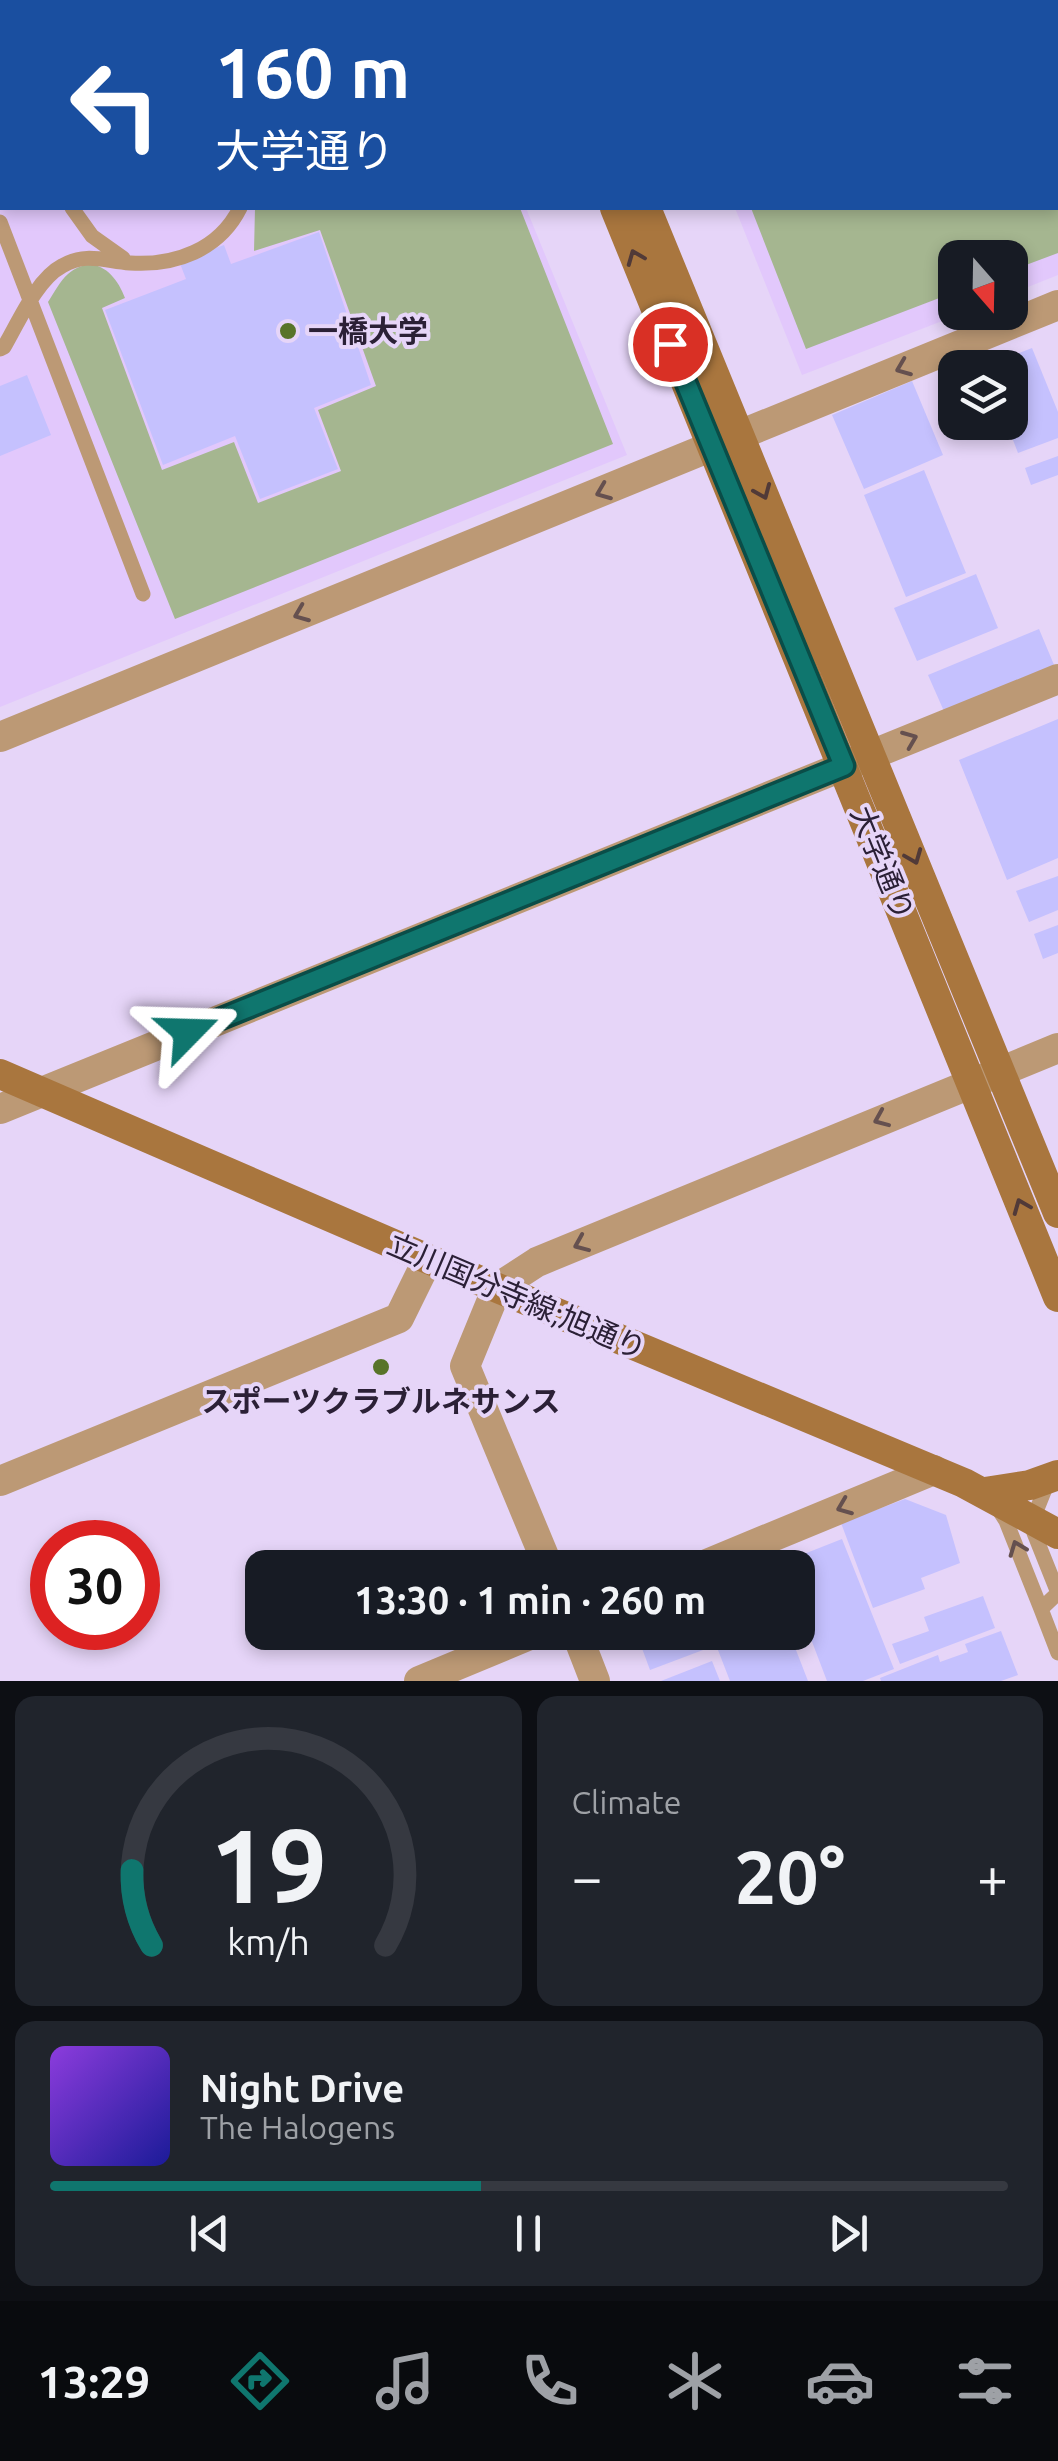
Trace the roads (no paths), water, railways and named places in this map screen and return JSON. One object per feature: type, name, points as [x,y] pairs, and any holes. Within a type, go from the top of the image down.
[{"type":"main road","name":"大学通り","points":[[616,210],[872,754],[1058,1213]]},
{"type":"main road","name":"大学通り","points":[[647,210],[725,440],[844,766],[1058,1296]]},
{"type":"main road","name":"立川国分寺線;旭通り","points":[[0,1074],[428,1259],[985,1492]]},
{"type":"main road","points":[[985,1492],[1050,1499]]},
{"type":"street","points":[[0,737],[1058,304]]},
{"type":"street","points":[[0,1109],[1058,679]]},
{"type":"street","points":[[542,1550],[465,1366],[497,1288],[537,1262],[1058,1048]]},
{"type":"street","points":[[0,1481],[399,1318],[428,1259]]},
{"type":"street","points":[[740,1550],[934,1470]]},
{"type":"street","points":[[419,1681],[494,1650]]},
{"type":"street","points":[[583,1650],[595,1681]]},
{"type":"lane","points":[[73,210],[92,236],[131,263]]},
{"type":"lane","points":[[0,348],[30,299],[59,266],[89,256],[131,263],[175,260],[198,252],[218,238],[239,210]]},
{"type":"lane","points":[[0,222],[143,594]]},
{"type":"lane","points":[[985,1492],[1006,1521],[1058,1653]]},
{"type":"lane","points":[[1041,1609],[1058,1593],[1034,1533],[1050,1499]]},
{"type":"place","name":"一橋大学","points":[[288,331]]},
{"type":"place","name":"スポーツクラブルネサンス","points":[[381,1367]]}]
